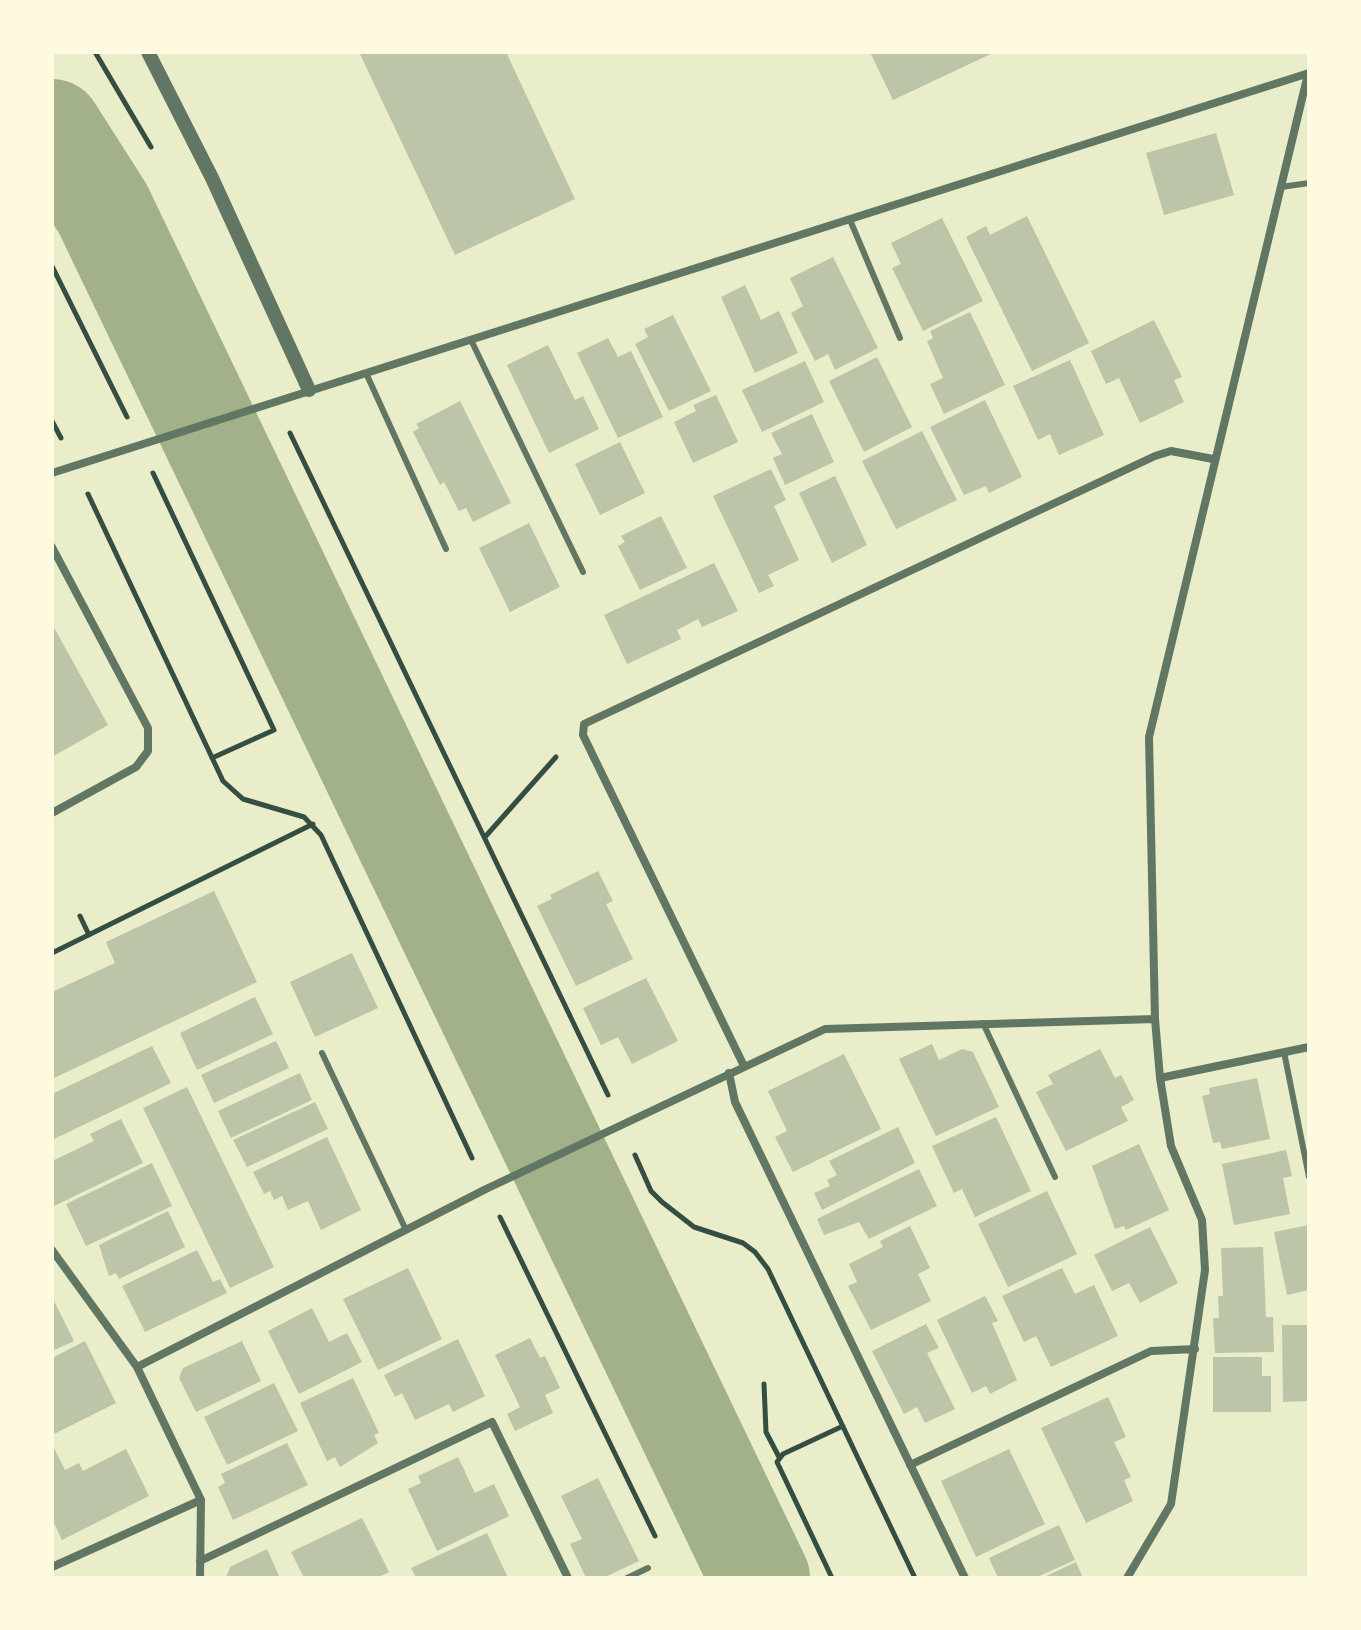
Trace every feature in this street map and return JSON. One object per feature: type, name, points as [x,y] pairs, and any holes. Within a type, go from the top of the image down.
[{"type":"street","points":[[148,52],[212,178],[309,390]]},
{"type":"street","points":[[1127,1578],[1171,1504],[1205,1270],[1202,1220],[1171,1146],[1160,1078],[1155,1019],[1149,737],[1213,459],[1308,74]]},
{"type":"street","points":[[52,473],[1308,74]]},
{"type":"street","points":[[744,1066],[583,735],[584,724],[1155,456],[1171,451],[1213,459]]},
{"type":"street","points":[[52,547],[148,728],[148,751],[136,767],[52,813]]},
{"type":"street","points":[[137,1367],[486,1189],[825,1029],[1155,1019]]},
{"type":"street","points":[[1160,1078],[1309,1047]]},
{"type":"street","points":[[729,1073],[735,1102],[965,1578]]},
{"type":"street","points":[[53,1252],[137,1367],[201,1500],[200,1578]]},
{"type":"street","points":[[910,1465],[1151,1351],[1195,1349]]},
{"type":"street","points":[[200,1561],[492,1422],[568,1578]]},
{"type":"street","points":[[52,1567],[201,1500]]},
{"type":"lane","points":[[1279,187],[1309,183]]},
{"type":"lane","points":[[850,220],[900,338]]},
{"type":"lane","points":[[471,340],[583,572]]},
{"type":"lane","points":[[366,373],[446,549]]},
{"type":"lane","points":[[983,1023],[1055,1177]]},
{"type":"lane","points":[[1284,1052],[1309,1177]]},
{"type":"lane","points":[[322,1053],[406,1230]]},
{"type":"lane","points":[[627,1578],[648,1568]]},
{"type":"path","points":[[95,52],[154,151]]},
{"type":"path","points":[[52,266],[132,429]]},
{"type":"path","points":[[275,402],[622,1124],[651,1191],[694,1227],[743,1243],[762,1261],[778,1286],[915,1578]]},
{"type":"path","points":[[146,458],[274,730],[212,758]]},
{"type":"path","points":[[75,466],[223,781],[243,799],[304,817],[313,824],[659,1546]]},
{"type":"path","points":[[485,837],[563,749],[583,735]]},
{"type":"path","points":[[52,953],[313,824]]},
{"type":"path","points":[[80,916],[89,935]]},
{"type":"path","points":[[764,1384],[766,1432],[832,1578]]},
{"type":"path","points":[[779,1457],[843,1426]]},
{"type":"building","points":[[359,52],[506,52],[575,199],[455,255]]},
{"type":"building","points":[[870,52],[995,52],[893,100]]},
{"type":"building","points":[[1216,133],[1234,195],[1164,215],[1146,153]]},
{"type":"building","points":[[1027,216],[1089,343],[1032,371],[966,237],[986,226],[990,235]]},
{"type":"building","points":[[942,218],[983,301],[923,331],[892,268],[901,264],[891,243]]},
{"type":"building","points":[[833,257],[878,348],[835,370],[828,354],[815,361],[791,313],[803,306],[790,278]]},
{"type":"building","points":[[745,285],[761,320],[779,311],[798,353],[755,373],[721,297]]},
{"type":"building","points":[[970,312],[1005,385],[944,414],[930,384],[943,378],[927,341],[933,338],[930,331]]},
{"type":"building","points":[[673,315],[711,391],[669,411],[635,344],[648,337],[644,329]]},
{"type":"building","points":[[1154,320],[1182,377],[1174,380],[1184,402],[1140,423],[1119,378],[1106,384],[1091,351]]},
{"type":"building","points":[[608,338],[618,357],[631,351],[663,417],[618,438],[577,353]]},
{"type":"building","points":[[548,345],[575,400],[583,396],[599,429],[549,453],[507,365]]},
{"type":"building","points":[[877,357],[912,427],[864,452],[829,381]]},
{"type":"building","points":[[1070,360],[1104,435],[1059,455],[1050,434],[1038,440],[1013,386]]},
{"type":"building","points":[[805,361],[824,402],[762,432],[742,390]]},
{"type":"building","points":[[716,395],[738,442],[693,463],[674,422],[696,411],[693,405]]},
{"type":"building","points":[[985,400],[1022,477],[989,493],[986,486],[964,495],[930,427]]},
{"type":"building","points":[[460,401],[511,503],[473,522],[466,508],[459,511],[444,482],[440,485],[413,432],[419,428],[416,424]]},
{"type":"building","points":[[812,414],[834,462],[785,485],[773,458],[782,454],[771,433]]},
{"type":"building","points":[[922,431],[957,500],[896,529],[862,461]]},
{"type":"building","points":[[620,442],[645,493],[600,515],[575,464]]},
{"type":"building","points":[[771,469],[786,500],[774,506],[799,560],[768,575],[774,586],[759,593],[713,496]]},
{"type":"building","points":[[835,476],[867,545],[832,563],[799,493]]},
{"type":"building","points":[[661,516],[687,568],[640,590],[618,546],[625,542],[621,536]]},
{"type":"building","points":[[529,523],[560,587],[510,612],[479,548]]},
{"type":"building","points":[[714,563],[738,611],[702,627],[698,619],[677,630],[681,639],[627,664],[604,615]]},
{"type":"building","points":[[52,624],[108,725],[52,757]]},
{"type":"building","points":[[598,871],[613,901],[606,904],[633,959],[576,986],[537,906],[552,899],[550,895]]},
{"type":"building","points":[[214,891],[257,982],[52,1079],[52,992],[115,963],[106,942]]},
{"type":"building","points":[[352,953],[378,1008],[315,1037],[290,982]]},
{"type":"building","points":[[646,978],[678,1041],[632,1064],[618,1037],[601,1045],[583,1008]]},
{"type":"building","points":[[255,997],[273,1034],[197,1070],[180,1033]]},
{"type":"building","points":[[276,1041],[289,1068],[214,1103],[201,1075]]},
{"type":"building","points":[[932,1044],[939,1060],[962,1049],[973,1052],[999,1107],[936,1136],[899,1059]]},
{"type":"building","points":[[152,1046],[171,1083],[52,1140],[52,1094]]},
{"type":"building","points":[[1100,1049],[1115,1078],[1121,1075],[1134,1100],[1121,1107],[1128,1121],[1066,1151],[1036,1092],[1053,1084],[1048,1075]]},
{"type":"building","points":[[844,1054],[881,1129],[793,1172],[775,1137],[787,1131],[768,1091]]},
{"type":"building","points":[[300,1073],[312,1100],[231,1138],[218,1111]]},
{"type":"building","points":[[1257,1078],[1270,1139],[1222,1149],[1220,1142],[1213,1143],[1202,1096],[1210,1094],[1209,1088]]},
{"type":"building","points":[[187,1087],[274,1267],[230,1288],[143,1108]]},
{"type":"building","points":[[315,1102],[328,1129],[247,1167],[233,1140]]},
{"type":"building","points":[[996,1117],[1031,1191],[975,1217],[962,1189],[954,1193],[932,1146]]},
{"type":"building","points":[[121,1119],[143,1163],[52,1207],[52,1161],[94,1141],[90,1134]]},
{"type":"building","points":[[898,1127],[915,1163],[822,1210],[814,1193],[830,1186],[827,1180],[837,1175],[829,1161]]},
{"type":"building","points":[[327,1137],[361,1210],[321,1230],[308,1201],[288,1210],[282,1196],[274,1200],[270,1191],[264,1194],[253,1172]]},
{"type":"building","points":[[1139,1144],[1169,1210],[1126,1230],[1124,1226],[1115,1229],[1092,1166]]},
{"type":"building","points":[[1286,1150],[1292,1176],[1283,1178],[1290,1214],[1234,1225],[1222,1164]]},
{"type":"building","points":[[152,1163],[172,1206],[86,1246],[66,1204]]},
{"type":"building","points":[[919,1169],[937,1206],[869,1239],[859,1222],[824,1235],[817,1219]]},
{"type":"building","points":[[1047,1191],[1077,1254],[1008,1287],[978,1224]]},
{"type":"building","points":[[168,1211],[185,1247],[119,1279],[116,1273],[109,1276],[99,1245]]},
{"type":"building","points":[[1309,1225],[1309,1290],[1287,1295],[1274,1232]]},
{"type":"building","points":[[910,1226],[930,1268],[918,1274],[931,1301],[871,1330],[848,1286],[857,1282],[849,1264],[883,1247],[880,1241]]},
{"type":"building","points":[[1150,1227],[1178,1283],[1140,1303],[1129,1283],[1112,1291],[1094,1255]]},
{"type":"building","points":[[1263,1247],[1266,1317],[1273,1317],[1274,1352],[1215,1353],[1213,1318],[1219,1318],[1218,1296],[1223,1296],[1221,1248]]},
{"type":"building","points":[[197,1250],[213,1282],[220,1279],[227,1293],[145,1332],[122,1286]]},
{"type":"building","points":[[408,1268],[442,1339],[378,1370],[343,1299]]},
{"type":"building","points":[[1062,1268],[1075,1294],[1094,1285],[1118,1336],[1051,1367],[1036,1336],[1024,1342],[1002,1296]]},
{"type":"building","points":[[985,1296],[998,1321],[992,1323],[1017,1380],[990,1394],[986,1386],[972,1393],[937,1320]]},
{"type":"building","points":[[52,1297],[74,1341],[52,1351]]},
{"type":"building","points":[[312,1308],[329,1342],[347,1333],[362,1362],[299,1394],[268,1331]]},
{"type":"building","points":[[926,1324],[939,1348],[927,1353],[955,1409],[925,1423],[917,1407],[904,1414],[872,1351]]},
{"type":"building","points":[[1282,1325],[1309,1325],[1309,1401],[1283,1402]]},
{"type":"building","points":[[530,1338],[540,1358],[545,1356],[560,1388],[545,1395],[553,1413],[515,1431],[507,1414],[520,1407],[495,1355]]},
{"type":"building","points":[[458,1339],[485,1396],[453,1412],[449,1404],[415,1420],[402,1393],[395,1397],[384,1375]]},
{"type":"building","points":[[85,1341],[116,1403],[52,1435],[52,1358]]},
{"type":"building","points":[[242,1341],[261,1381],[196,1412],[179,1378],[183,1368]]},
{"type":"building","points":[[1213,1357],[1262,1357],[1262,1376],[1271,1376],[1271,1412],[1213,1412]]},
{"type":"building","points":[[353,1378],[379,1433],[374,1435],[378,1443],[340,1467],[335,1457],[327,1461],[300,1403]]},
{"type":"building","points":[[274,1383],[298,1431],[227,1465],[204,1417]]},
{"type":"building","points":[[1108,1397],[1126,1437],[1114,1442],[1131,1477],[1124,1480],[1133,1501],[1086,1523],[1041,1428]]},
{"type":"building","points":[[287,1443],[308,1485],[233,1520],[218,1487],[225,1483],[221,1474]]},
{"type":"building","points":[[52,1444],[65,1470],[79,1463],[83,1471],[126,1449],[149,1496],[62,1540],[52,1519]]},
{"type":"building","points":[[1009,1449],[1045,1524],[976,1557],[941,1481]]},
{"type":"building","points":[[458,1457],[475,1493],[494,1484],[509,1516],[437,1551],[408,1489],[421,1483],[418,1476]]},
{"type":"building","points":[[598,1478],[639,1561],[603,1578],[586,1578],[570,1544],[582,1539],[561,1496]]},
{"type":"building","points":[[362,1518],[389,1572],[377,1578],[304,1578],[291,1552]]},
{"type":"building","points":[[1059,1525],[1075,1560],[1035,1578],[998,1578],[989,1558]]},
{"type":"building","points":[[487,1533],[508,1578],[416,1578],[411,1568]]},
{"type":"building","points":[[267,1549],[280,1578],[226,1578],[230,1567]]},
{"type":"building","points":[[1076,1562],[1083,1578],[1042,1578]]},
{"type":"waterway","points":[[52,129],[103,209],[760,1578]]}]
